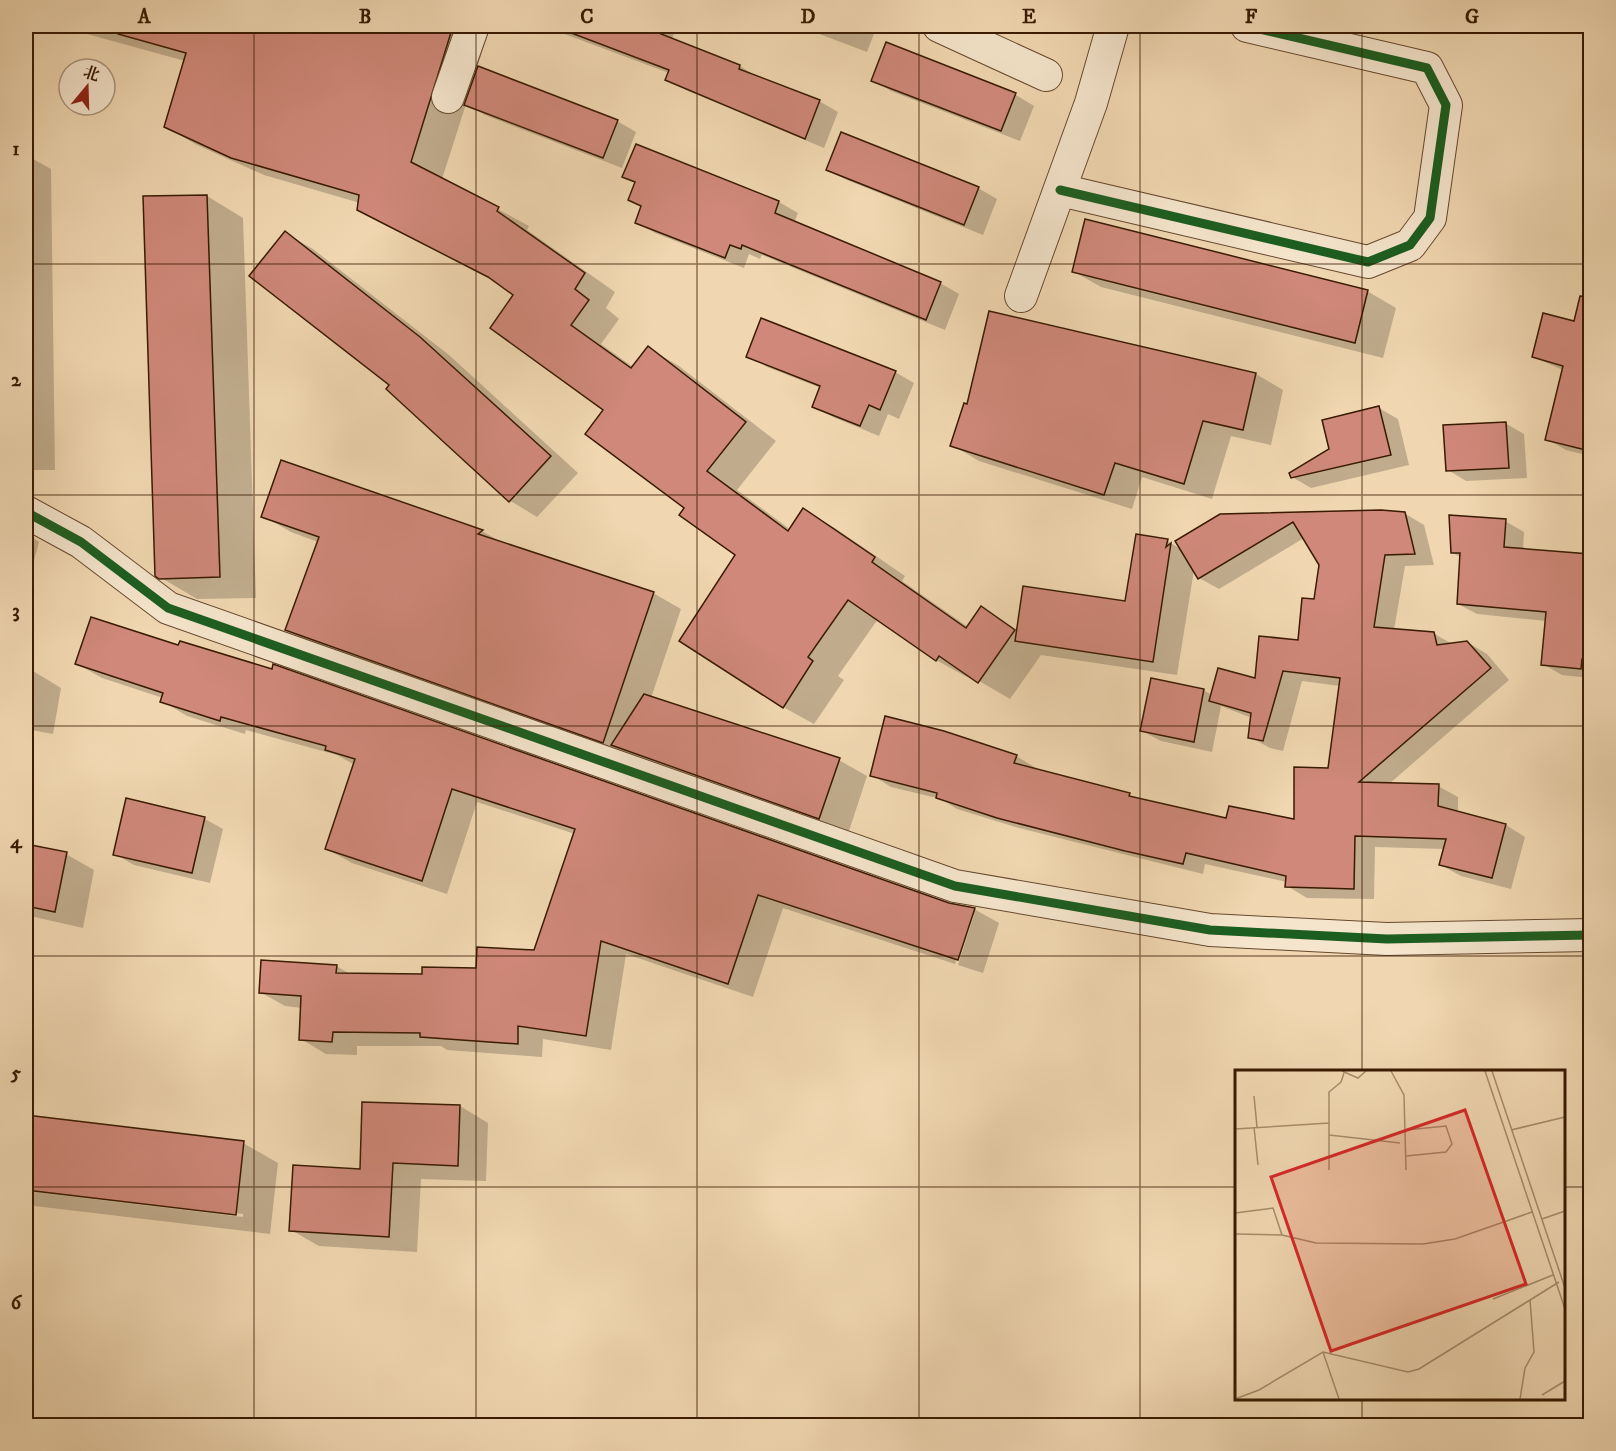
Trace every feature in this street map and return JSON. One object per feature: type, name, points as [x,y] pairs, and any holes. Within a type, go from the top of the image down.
[{"type":"street","points":[[448,97],[473,26]]},
{"type":"street","points":[[939,26],[1047,75]]},
{"type":"street","points":[[1021,296],[1091,103],[1113,26]]},
{"type":"street","points":[[1060,190],[1368,262],[1410,245],[1430,218],[1446,105],[1427,68],[1247,26]]},
{"type":"street","points":[[26,512],[81,542],[168,608],[955,886],[1210,930],[1387,939],[1590,935]]},
{"type":"building","points":[[120,26],[453,26],[411,162],[499,207],[497,211],[585,273],[575,289],[589,300],[571,325],[631,368],[648,346],[746,422],[707,471],[788,531],[803,508],[875,557],[872,562],[966,628],[981,606],[1015,630],[978,683],[939,656],[936,661],[848,600],[808,657],[813,661],[783,708],[679,641],[735,555],[679,515],[684,508],[585,434],[603,410],[490,328],[513,295],[488,277],[357,210],[359,195],[231,158],[164,127],[186,53],[118,34]]},
{"type":"building","points":[[558,26],[641,26],[740,65],[739,69],[820,100],[805,139],[665,80],[669,70],[558,28]]},
{"type":"building","points":[[886,42],[1016,93],[1001,131],[871,81]]},
{"type":"building","points":[[478,66],[618,120],[603,158],[464,105]]},
{"type":"building","points":[[841,132],[979,187],[964,225],[826,170]]},
{"type":"building","points":[[636,144],[779,201],[775,213],[941,282],[926,320],[742,245],[741,249],[730,245],[725,258],[635,223],[641,206],[628,200],[635,182],[622,177]]},
{"type":"building","points":[[207,195],[220,577],[159,579],[155,576],[143,196]]},
{"type":"building","points":[[1085,219],[1368,290],[1355,343],[1072,272]]},
{"type":"building","points":[[285,231],[420,337],[551,456],[509,502],[386,389],[389,385],[249,276]]},
{"type":"building","points":[[1580,296],[1590,297],[1590,451],[1545,440],[1563,366],[1532,357],[1543,313],[1574,321]]},
{"type":"building","points":[[989,311],[1256,373],[1243,430],[1203,421],[1184,484],[1115,463],[1104,495],[950,446],[964,403],[967,404]]},
{"type":"building","points":[[761,318],[896,371],[880,410],[869,405],[860,426],[812,407],[820,386],[746,357]]},
{"type":"building","points":[[1379,406],[1391,455],[1291,478],[1289,473],[1329,449],[1322,420]]},
{"type":"building","points":[[1506,422],[1509,468],[1446,471],[1443,425]]},
{"type":"building","points":[[281,460],[483,530],[478,534],[654,592],[603,743],[285,630],[319,537],[261,517]]},
{"type":"building","points":[[1381,510],[1405,512],[1415,554],[1385,555],[1374,627],[1434,632],[1437,645],[1467,641],[1491,668],[1359,782],[1439,784],[1438,806],[1506,824],[1492,878],[1439,865],[1446,839],[1355,836],[1354,889],[1285,887],[1286,876],[1186,853],[1183,864],[1125,851],[997,818],[936,798],[937,793],[870,776],[885,716],[944,731],[1017,755],[1014,763],[1130,793],[1129,796],[1226,818],[1229,806],[1294,819],[1294,767],[1328,768],[1340,678],[1283,671],[1263,741],[1248,738],[1251,713],[1209,701],[1218,668],[1255,678],[1259,636],[1298,640],[1302,598],[1314,599],[1319,565],[1293,522],[1198,579],[1175,541],[1220,514]]},
{"type":"building","points":[[1449,515],[1506,519],[1504,547],[1590,554],[1590,660],[1582,659],[1581,669],[1541,665],[1546,612],[1457,604],[1460,553],[1451,553]]},
{"type":"building","points":[[1136,534],[1168,539],[1166,547],[1171,543],[1153,662],[1015,641],[1023,586],[1125,601]]},
{"type":"building","points":[[91,617],[178,645],[180,641],[272,669],[273,664],[949,903],[975,908],[958,960],[758,895],[728,984],[601,941],[586,1036],[518,1026],[518,1044],[420,1037],[420,1033],[333,1032],[332,1042],[299,1040],[301,996],[259,993],[261,960],[337,965],[336,973],[422,974],[422,967],[476,968],[477,947],[534,950],[575,829],[452,789],[422,881],[325,849],[355,759],[325,750],[326,746],[221,717],[220,721],[160,702],[163,693],[75,664]]},
{"type":"building","points":[[1151,678],[1204,689],[1194,742],[1140,731]]},
{"type":"building","points":[[644,694],[840,758],[819,819],[611,745]]},
{"type":"building","points":[[126,798],[205,817],[192,873],[113,855]]},
{"type":"building","points":[[26,844],[67,852],[55,912],[26,906]]},
{"type":"building","points":[[362,1102],[460,1105],[458,1166],[393,1163],[389,1237],[289,1231],[293,1165],[360,1169]]},
{"type":"building","points":[[26,1115],[244,1141],[236,1215],[26,1190]]},
{"type":"cycle path","points":[[1060,190],[1368,262],[1410,245],[1430,218],[1446,105],[1427,68],[1247,26]]},
{"type":"cycle path","points":[[26,512],[81,542],[168,608],[955,886],[1210,930],[1387,939],[1590,935]]}]
